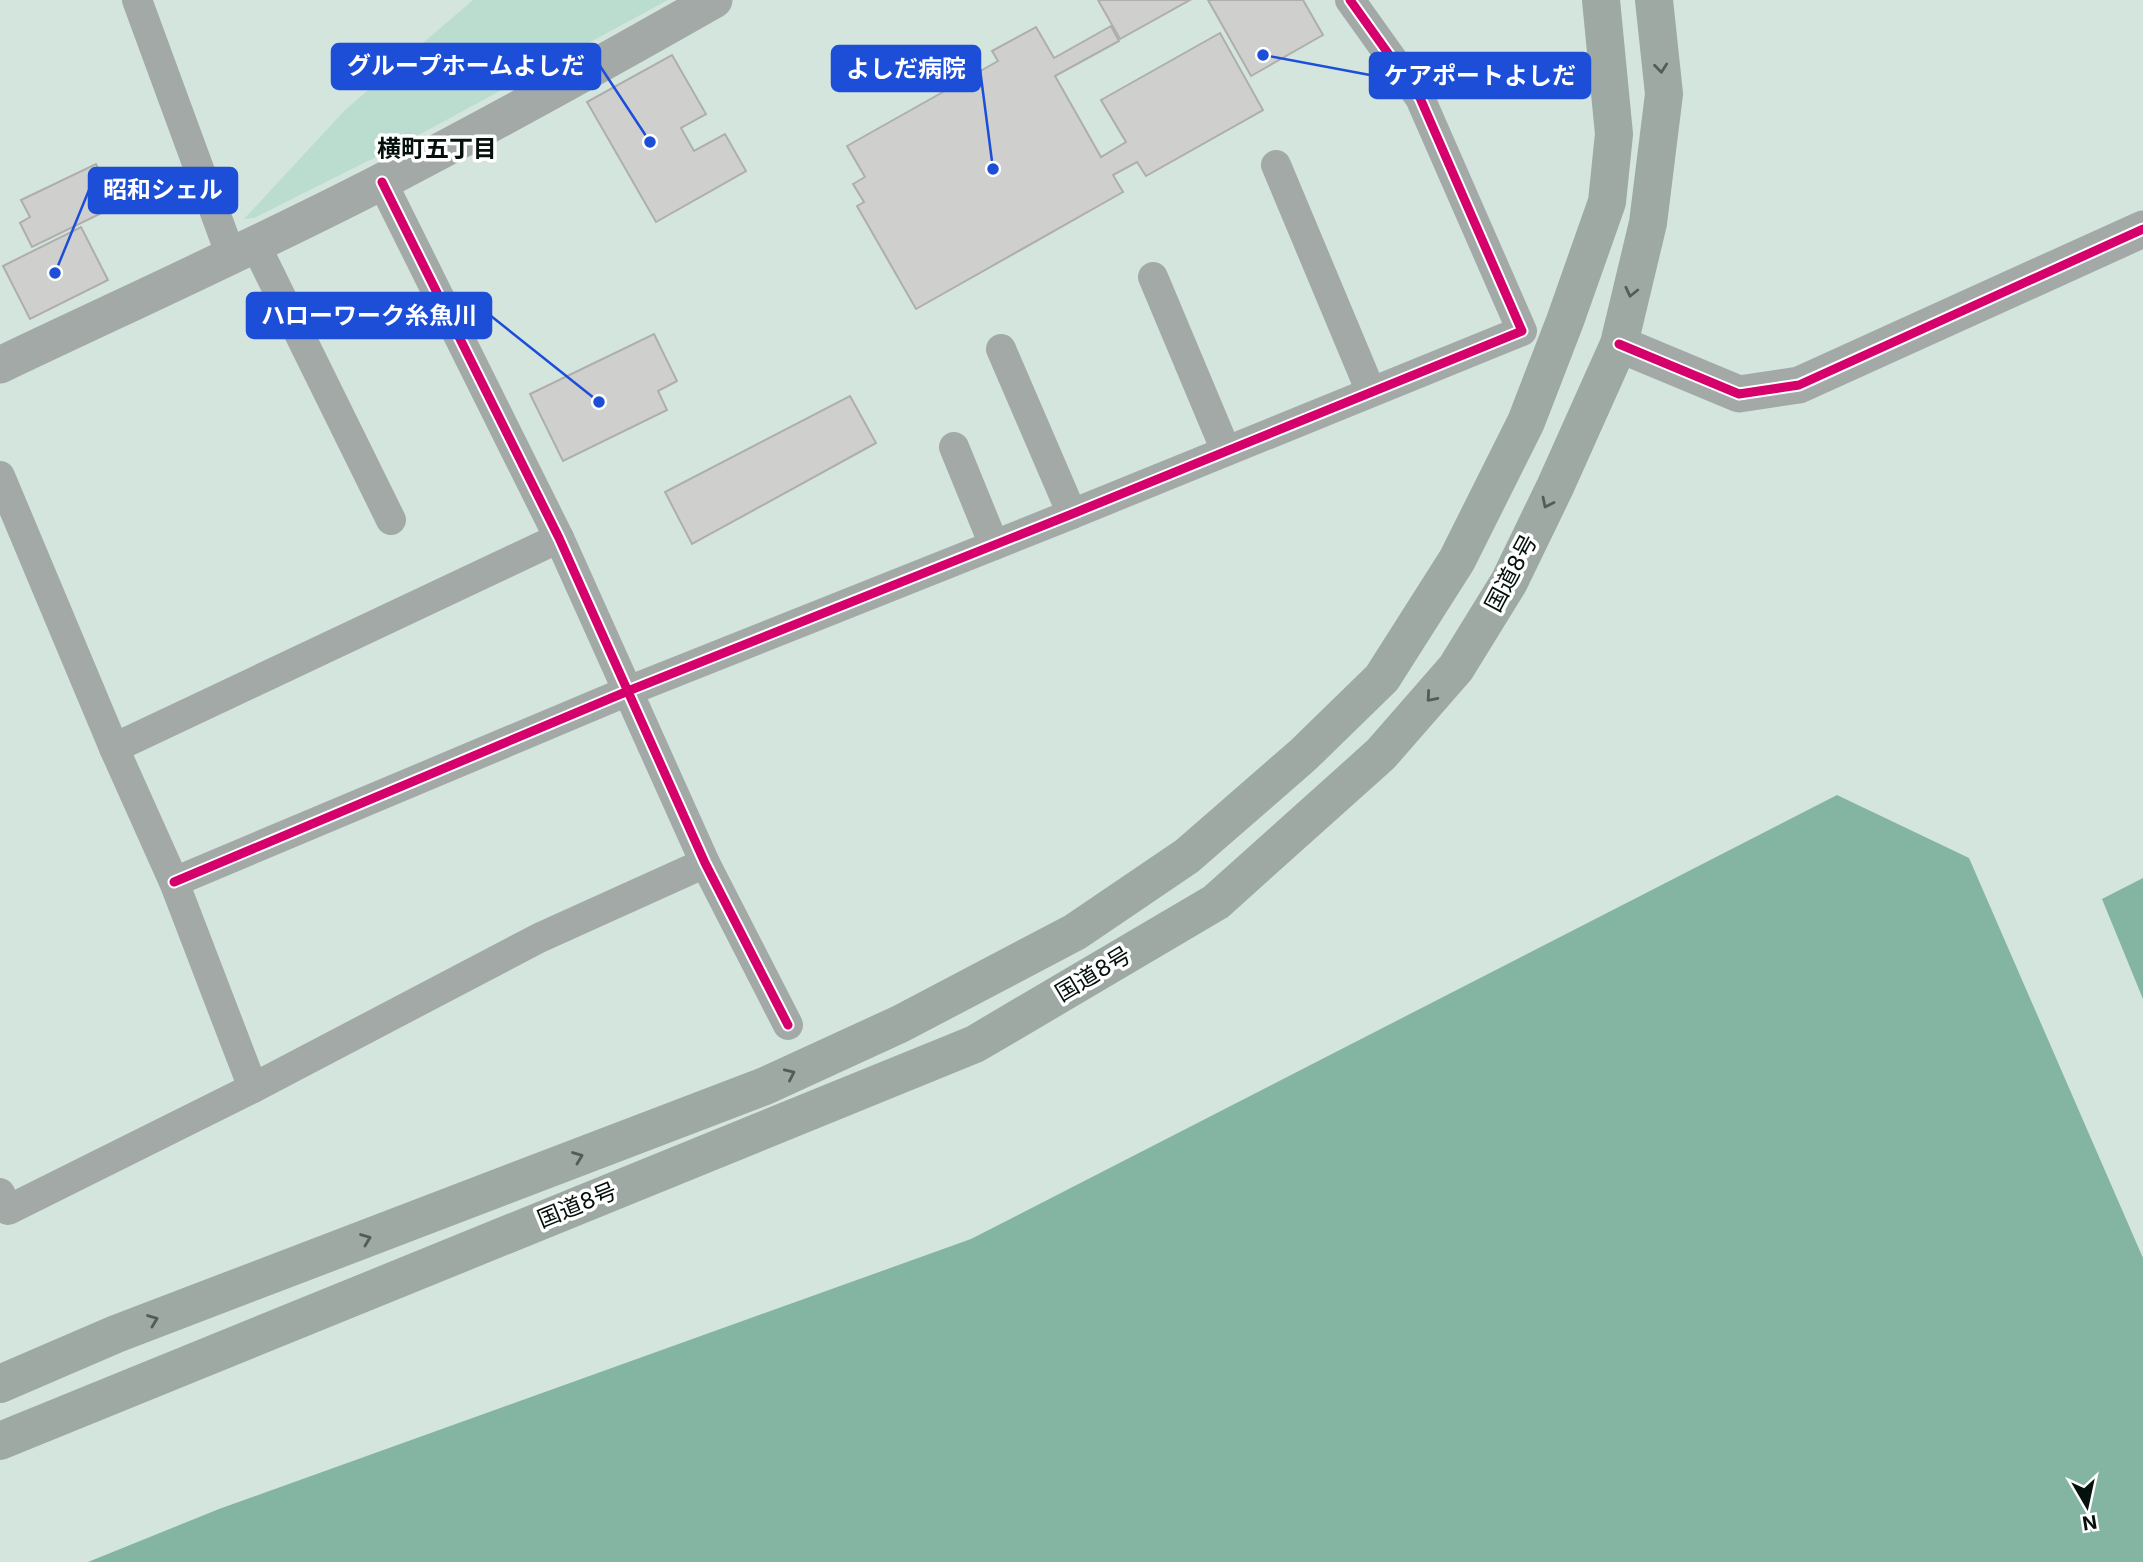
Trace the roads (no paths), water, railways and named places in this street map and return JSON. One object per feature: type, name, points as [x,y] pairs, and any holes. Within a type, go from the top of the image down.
[{"type":"highway","name":"国道8号","points":[[0,1384],[116,1334],[765,1086],[900,1024],[1075,932],[1187,856],[1303,755],[1382,678],[1457,560],[1526,422],[1607,202],[1614,134],[1601,0]]},
{"type":"highway","name":"国道8号","points":[[0,1441],[975,1044],[1216,902],[1381,754],[1456,668],[1509,582],[1619,344],[1648,223],[1664,94],[1654,0]]},
{"type":"highway","points":[[0,1367],[12,1367],[116,1334]]},
{"type":"street","points":[[137,0],[243,250],[391,520]]},
{"type":"street","points":[[0,365],[382,182],[714,0]]},
{"type":"street","points":[[174,882],[628,691],[1522,331],[1420,98],[1350,0]]},
{"type":"street","points":[[1276,165],[1371,392]]},
{"type":"street","points":[[382,182],[559,538],[705,863],[788,1025]]},
{"type":"street","points":[[1619,344],[1739,394],[1799,385],[2143,229]]},
{"type":"street","points":[[1153,277],[1226,451]]},
{"type":"street","points":[[1001,349],[1072,514]]},
{"type":"street","points":[[954,447],[994,545]]},
{"type":"street","points":[[0,476],[114,748],[174,882],[253,1088]]},
{"type":"street","points":[[114,748],[559,538]]},
{"type":"street","points":[[0,1193],[8,1210],[253,1088],[539,938],[705,863]]},
{"type":"place","name":"ケアポートよしだ","points":[[1263,55]]},
{"type":"place","name":"グループホームよしだ","points":[[650,142]]},
{"type":"place","name":"よしだ病院","points":[[993,169]]},
{"type":"place","name":"昭和シェル","points":[[55,273]]},
{"type":"place","name":"ハローワーク糸魚川","points":[[599,402]]},
{"type":"district","name":"横町五丁目","points":[[437,149]]}]
